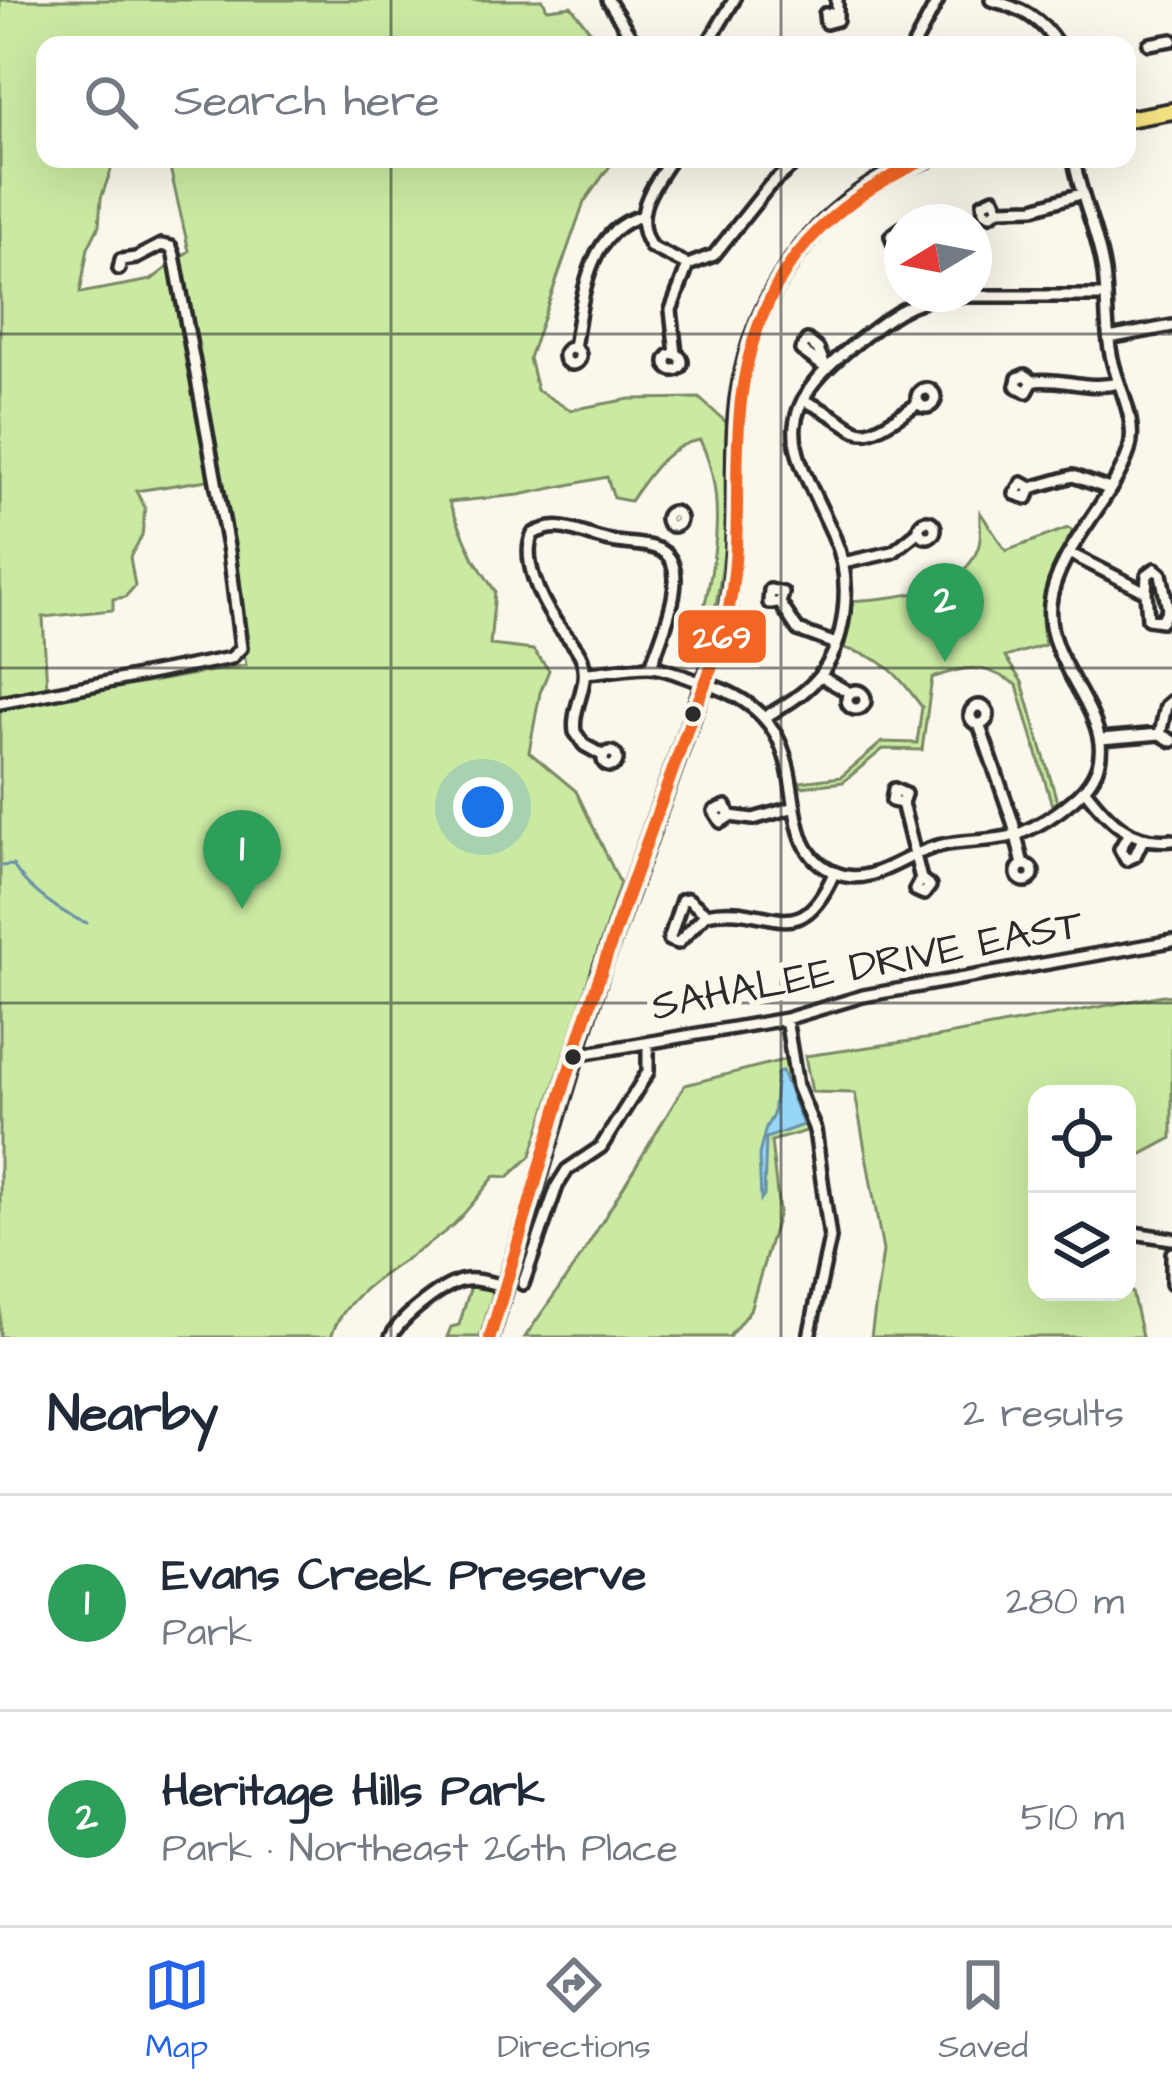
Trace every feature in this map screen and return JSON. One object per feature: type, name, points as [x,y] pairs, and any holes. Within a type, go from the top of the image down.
[{"type":"main road","points":[[1136,117],[1172,111]]},
{"type":"main road","points":[[490,1337],[634,873],[725,625],[731,591],[736,423],[746,356],[761,313],[785,269],[814,233],[856,195],[909,168]]},
{"type":"street","points":[[608,0],[631,36]]},
{"type":"street","points":[[835,13],[837,0]]},
{"type":"street","points":[[919,36],[938,0]]},
{"type":"street","points":[[991,0],[1017,3],[1050,36]]},
{"type":"street","points":[[712,36],[731,1]]},
{"type":"street","points":[[1149,44],[1172,40]]},
{"type":"street","points":[[665,168],[649,193],[642,216],[644,235],[651,247],[688,265],[714,255],[790,168]]},
{"type":"street","points":[[585,673],[651,666],[740,696],[765,717],[787,758],[805,846],[834,873],[864,876],[940,845],[1015,836],[1085,790],[1099,766],[1101,739],[1059,656],[1050,625],[1054,587],[1131,440],[1108,338],[1101,255],[1076,168]]},
{"type":"street","points":[[999,209],[1034,208],[1081,194]]},
{"type":"street","points":[[574,348],[580,304],[602,242],[615,226],[642,216]]},
{"type":"street","points":[[0,703],[231,658],[242,643],[174,256],[171,248],[160,245],[121,260],[119,269]]},
{"type":"street","points":[[676,354],[671,310],[688,265]]},
{"type":"street","points":[[992,295],[1106,296]]},
{"type":"street","points":[[765,717],[794,700],[820,676],[836,644],[845,588],[843,562],[799,465],[796,433],[803,400],[826,368],[897,312]]},
{"type":"street","points":[[1108,338],[1172,326]]},
{"type":"street","points":[[1033,381],[1090,388],[1119,382]]},
{"type":"street","points":[[803,400],[835,415],[849,429],[867,434],[883,429],[919,403]]},
{"type":"street","points":[[1031,488],[1073,476],[1109,489]]},
{"type":"street","points":[[604,756],[584,745],[574,732],[585,673],[580,655],[553,619],[529,562],[526,550],[539,530],[563,526],[664,552],[676,568],[676,586],[651,666]]},
{"type":"street","points":[[664,552],[671,526]]},
{"type":"street","points":[[843,562],[893,552],[919,531]]},
{"type":"street","points":[[1071,554],[1146,592]]},
{"type":"street","points":[[1155,569],[1161,574],[1168,609],[1162,621],[1148,619],[1146,592],[1147,575],[1155,569]]},
{"type":"street","points":[[780,604],[798,630],[836,644]]},
{"type":"street","points":[[820,676],[850,693]]},
{"type":"street","points":[[1160,734],[1166,706],[1172,701]]},
{"type":"street","points":[[979,724],[1023,865]]},
{"type":"street","points":[[1101,739],[1160,734],[1172,741]]},
{"type":"street","points":[[1085,790],[1129,833],[1143,839],[1172,840]]},
{"type":"street","points":[[902,803],[920,879]]},
{"type":"street","points":[[730,816],[753,819],[795,807]]},
{"type":"street","points":[[1129,833],[1120,849],[1126,860],[1135,856],[1143,839]]},
{"type":"street","points":[[706,914],[688,899],[680,901],[668,936],[671,942],[683,939],[706,914],[732,910],[779,920],[801,916],[821,902],[834,873]]},
{"type":"street","name":"SAHALEE DRIVE EAST","points":[[575,1054],[786,1019],[863,996],[1172,941]]},
{"type":"street","points":[[786,1019],[797,1086],[815,1130],[829,1226],[830,1248],[809,1337]]},
{"type":"street","points":[[523,1284],[556,1186],[567,1170],[602,1147],[648,1072],[647,1043]]},
{"type":"street","points":[[1136,1233],[1172,1239]]},
{"type":"street","points":[[1172,1253],[1172,1284]]},
{"type":"street","points":[[391,1337],[403,1319],[462,1280],[505,1286]]},
{"type":"green space","points":[[0,0],[543,0],[547,9],[571,6],[594,36],[36,36],[36,168],[112,168],[80,293],[151,280],[189,251],[170,168],[609,168],[584,202],[529,358],[537,390],[570,410],[630,399],[699,398],[727,423],[725,546],[701,665],[693,654],[711,574],[717,519],[710,466],[700,440],[668,455],[630,501],[614,498],[607,477],[519,495],[449,502],[474,559],[495,591],[490,645],[533,650],[549,670],[529,752],[576,791],[620,883],[531,1156],[508,1177],[495,1176],[453,1225],[367,1288],[339,1318],[331,1337],[0,1337],[0,709],[246,665],[223,529],[208,480],[136,491],[145,508],[142,536],[130,557],[135,586],[125,597],[113,599],[113,610],[43,617],[47,688],[0,697]]},
{"type":"green space","points":[[980,512],[1006,551],[1068,528],[1073,531],[1047,586],[1042,614],[1045,645],[1005,657],[1022,682],[1057,801],[1052,805],[1017,685],[976,668],[932,678],[922,750],[883,749],[843,782],[801,787],[800,782],[841,777],[882,742],[917,743],[922,707],[889,668],[844,648],[852,601],[924,591],[957,576],[978,548]]},
{"type":"green space","points":[[1172,996],[1172,1138],[1136,1157],[1136,1085],[1028,1085],[1028,1301],[1134,1301],[1142,1337],[871,1337],[883,1251],[855,1093],[812,1092],[805,1056]]},
{"type":"green space","points":[[787,1059],[810,1130],[771,1141],[779,1212],[750,1310],[729,1337],[525,1337],[582,1255],[685,1085]]},
{"type":"green space","points":[[471,1286],[491,1289],[493,1297],[483,1337],[447,1337],[451,1327],[459,1325]]},
{"type":"water","points":[[961,584],[966,598],[953,609],[953,615],[928,621],[933,599]]},
{"type":"water","points":[[782,1071],[803,1125],[766,1138],[761,1200],[759,1155],[773,1115],[777,1074]]},
{"type":"waterway","points":[[0,866],[13,865],[46,899],[87,923]]},
{"type":"transit line","name":"269","points":[[490,1337],[588,1010],[726,622],[736,540],[739,422],[753,342],[782,276],[815,234],[856,199],[909,168]]},
{"type":"place","name":"Heritage Hills Park","points":[[945,662]]},
{"type":"place","name":"Evans Creek Preserve","points":[[242,909]]}]
